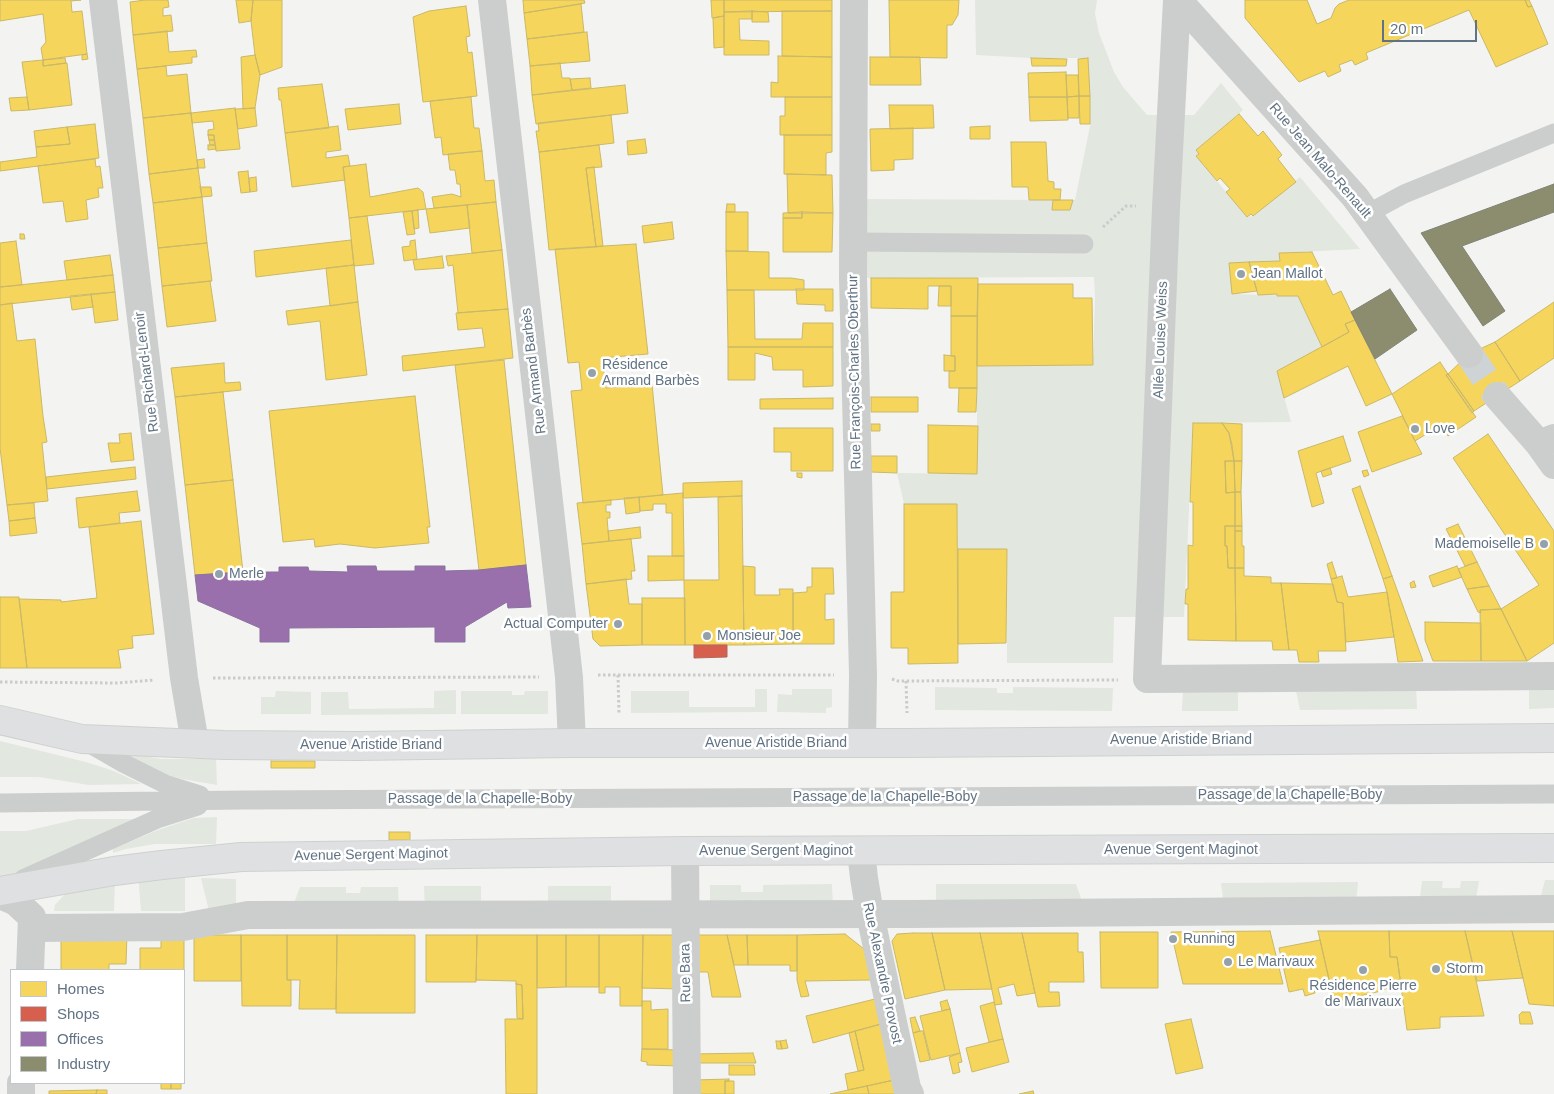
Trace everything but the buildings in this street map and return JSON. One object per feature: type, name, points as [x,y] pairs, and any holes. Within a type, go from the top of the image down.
[{"type":"main road","name":"Avenue Aristide Briand","points":[[0,720],[82,739],[224,745],[357,746],[572,742],[862,743],[1554,738]]},
{"type":"main road","name":"Avenue Sergent Maginot","points":[[0,890],[162,864],[241,857],[685,851],[1554,848]]},
{"type":"street","name":"Rue Richard-Lenoir","points":[[102,0],[184,678],[195,743]]},
{"type":"street","name":"Rue Armand Barbès","points":[[492,0],[569,677],[572,742]]},
{"type":"street","name":"Rue François-Charles Oberthur","points":[[854,0],[853,242],[863,675],[862,743]]},
{"type":"street","name":"Allée Louise Weiss","points":[[1147,679],[1166,208],[1177,0]]},
{"type":"street","name":"Rue Jean Malo-Renault","points":[[1177,0],[1355,197],[1469,354]]},
{"type":"street","points":[[1497,396],[1549,449]]},
{"type":"street","points":[[1147,679],[1554,676]]},
{"type":"street","name":"Rue Bara","points":[[685,851],[687,1094]]},
{"type":"street","name":"Rue Alexandre Provost","points":[[862,851],[870,914],[907,1088],[910,1094]]},
{"type":"street","points":[[0,895],[16,902],[32,917],[30,969]]},
{"type":"street","points":[[33,928],[183,927],[248,915],[686,915],[1554,909]]},
{"type":"lane","points":[[1367,214],[1404,194],[1554,133]]},
{"type":"lane","points":[[853,242],[1084,244]]},
{"type":"lane","name":"Passage de la Chapelle-Boby","points":[[82,739],[123,763],[165,784],[216,800]]},
{"type":"lane","name":"Passage de la Chapelle-Boby","points":[[0,803],[216,800],[1554,794]]},
{"type":"lane","name":"Passage de la Chapelle-Boby","points":[[0,890],[157,819],[216,800]]},
{"type":"path","points":[[1084,244],[1126,206],[1166,208]]},
{"type":"path","points":[[0,682],[118,682],[184,678],[569,677],[618,675],[881,675],[898,681],[1147,679]]},
{"type":"path","points":[[618,675],[619,719]]},
{"type":"path","points":[[906,681],[907,716]]},
{"type":"shaded area","points":[[975,0],[1097,0],[1095,14],[1099,33],[1114,72],[1123,87],[1147,115],[1194,115],[1221,83],[1243,110],[1196,150],[1199,154],[1196,156],[1247,217],[1253,216],[1300,177],[1360,249],[1280,253],[1280,261],[1229,263],[1233,294],[1298,296],[1322,347],[1277,371],[1291,422],[1193,423],[1184,617],[1114,617],[1113,663],[1007,663],[1007,549],[958,549],[957,504],[904,504],[897,473],[977,474],[977,366],[1093,365],[1094,277],[853,278],[853,199],[1053,200],[1052,210],[1070,210],[1073,200],[1075,200],[1090,126],[1088,58],[1031,58],[976,55]]},
{"type":"shaded area","points":[[1295,686],[1416,686],[1417,709],[1300,710]]},
{"type":"shaded area","points":[[1529,686],[1554,686],[1554,708],[1529,709]]},
{"type":"shaded area","points":[[935,687],[997,688],[997,693],[1013,693],[1013,687],[1113,688],[1112,711],[935,710]]},
{"type":"shaded area","points":[[1183,687],[1238,687],[1238,711],[1182,711]]},
{"type":"shaded area","points":[[755,689],[767,689],[767,712],[631,713],[631,691],[689,691],[689,707],[755,707]]},
{"type":"shaded area","points":[[792,689],[832,689],[832,707],[826,708],[826,713],[777,712],[778,694],[792,695]]},
{"type":"shaded area","points":[[456,690],[456,714],[321,715],[321,692],[348,692],[349,709],[434,708],[434,691]]},
{"type":"shaded area","points":[[276,691],[311,692],[311,714],[261,714],[261,697],[275,697]]},
{"type":"shaded area","points":[[461,691],[512,691],[512,695],[524,695],[525,691],[548,691],[548,714],[461,714]]},
{"type":"shaded area","points":[[0,741],[86,762],[114,771],[141,784],[89,785],[39,777],[0,777]]},
{"type":"shaded area","points":[[127,753],[161,759],[216,759],[217,785],[182,779],[153,771],[126,756]]},
{"type":"shaded area","points":[[217,817],[216,844],[155,844],[113,853],[113,849],[158,830],[194,818]]},
{"type":"shaded area","points":[[78,819],[136,819],[43,863],[0,880],[0,831],[26,831]]},
{"type":"shaded area","points":[[185,870],[185,911],[141,911],[138,874]]},
{"type":"shaded area","points":[[201,878],[236,879],[236,911],[209,911]]},
{"type":"shaded area","points":[[115,879],[114,911],[54,911],[55,905],[65,894],[73,889]]},
{"type":"shaded area","points":[[1545,880],[1554,880],[1554,903],[1539,903]]},
{"type":"shaded area","points":[[1422,881],[1443,881],[1442,888],[1460,888],[1461,881],[1479,881],[1475,905],[1419,905]]},
{"type":"shaded area","points":[[1358,882],[1356,905],[1224,906],[1221,883]]},
{"type":"shaded area","points":[[832,884],[833,907],[710,909],[710,885],[741,885],[741,892],[763,892],[763,885]]},
{"type":"shaded area","points":[[936,884],[1076,884],[1084,907],[936,908]]},
{"type":"shaded area","points":[[424,886],[481,886],[481,910],[425,910]]},
{"type":"shaded area","points":[[548,886],[611,886],[611,909],[548,910]]},
{"type":"shaded area","points":[[300,887],[346,887],[346,893],[360,893],[361,887],[398,887],[399,909],[291,911]]},
{"type":"tunnel","points":[[1469,354],[1497,396]]},
{"type":"place","name":"Jean Mallot","points":[[1241,274]]},
{"type":"place","name":"Résidence Armand Barbès","points":[[592,373]]},
{"type":"place","name":"Love","points":[[1415,429]]},
{"type":"place","name":"Mademoiselle B","points":[[1544,544]]},
{"type":"place","name":"Merle","points":[[219,574]]},
{"type":"place","name":"Actual Computer","points":[[618,624]]},
{"type":"place","name":"Monsieur Joe","points":[[707,636]]},
{"type":"place","name":"Running","points":[[1173,939]]},
{"type":"place","name":"Le Marivaux","points":[[1228,962]]},
{"type":"place","name":"Storm","points":[[1436,969]]},
{"type":"place","name":"Résidence Pierre de Marivaux","points":[[1363,970]]}]
